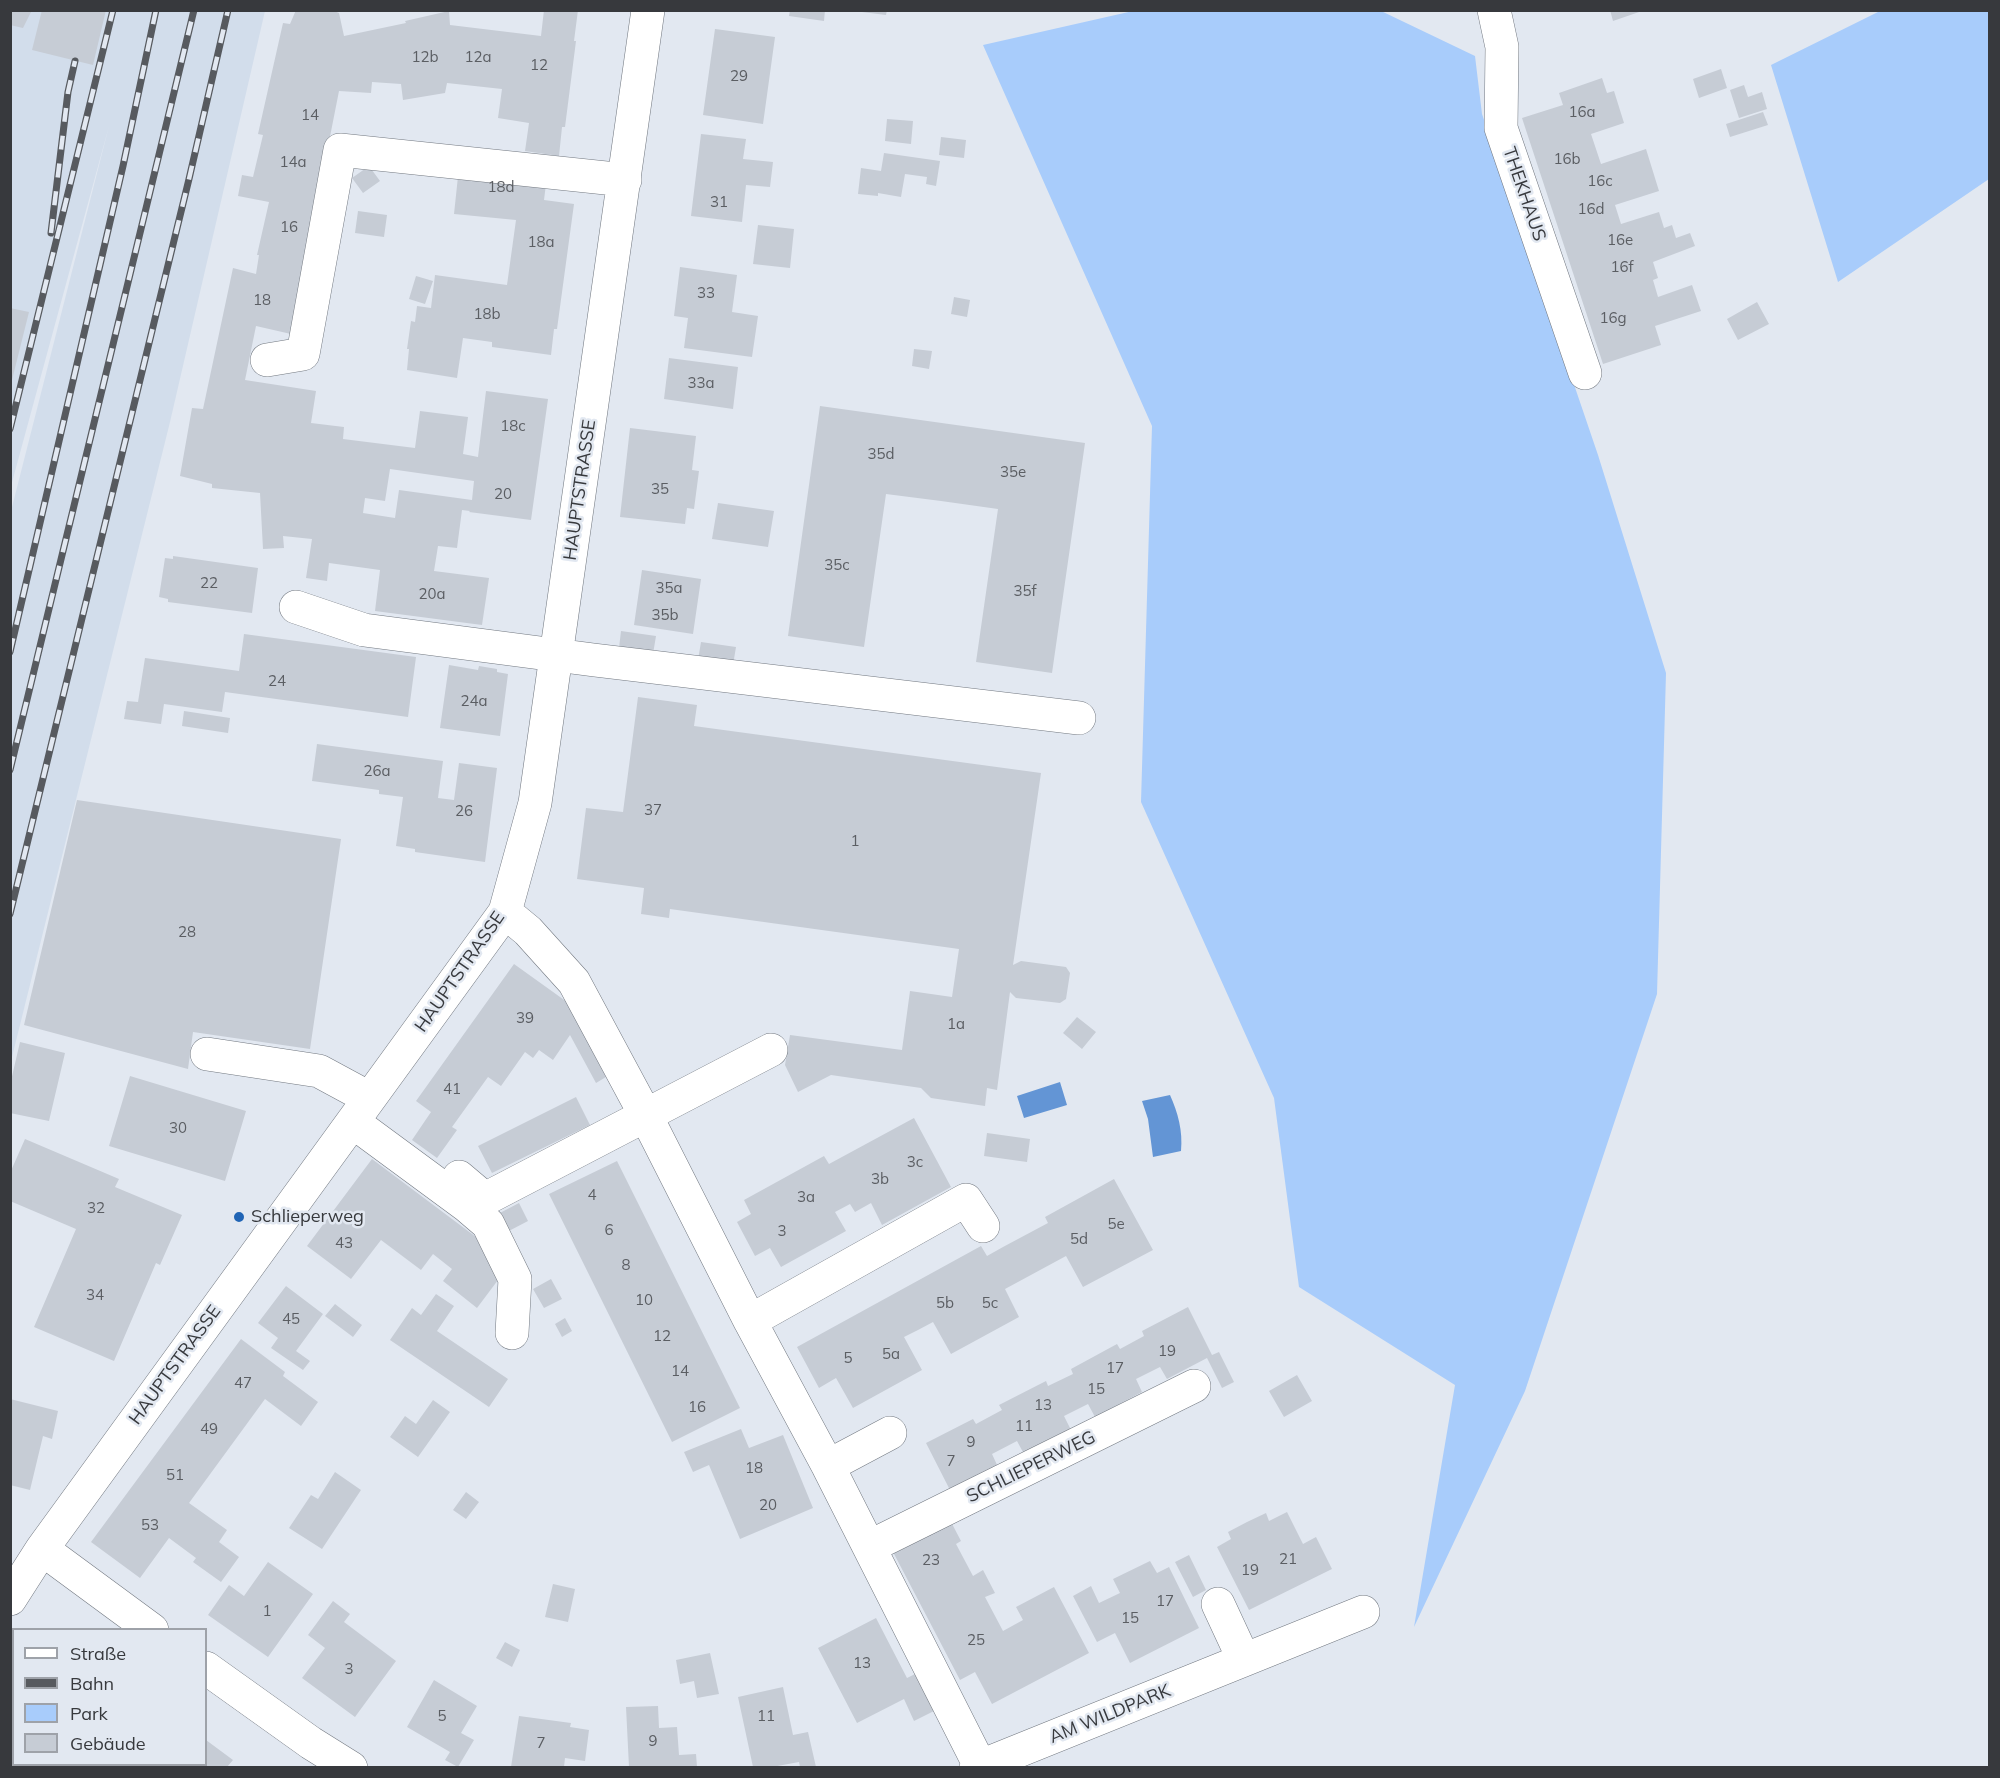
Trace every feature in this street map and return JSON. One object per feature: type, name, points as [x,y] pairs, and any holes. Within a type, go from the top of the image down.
[{"type":"street","name":"HAUPTSTRASSE","points":[[10,1599],[42,1549],[505,912],[535,803],[648,10]]},
{"type":"street","name":"THEKHAUS","points":[[1494,10],[1502,47],[1501,128],[1585,373]]},
{"type":"street","points":[[267,360],[303,354],[340,150],[625,180]]},
{"type":"street","points":[[296,607],[364,630],[1079,717]]},
{"type":"street","points":[[505,912],[528,931],[574,982],[828,1466],[978,1767]]},
{"type":"street","points":[[459,1177],[485,1198],[771,1050]]},
{"type":"street","points":[[207,1054],[319,1071],[488,1224],[515,1279],[512,1333]]},
{"type":"street","points":[[750,1321],[966,1200],[983,1226]]},
{"type":"street","name":"SCHLIEPERWEG","points":[[869,1547],[1194,1386]]},
{"type":"street","points":[[828,1466],[890,1433]]},
{"type":"street","points":[[42,1549],[151,1628]]},
{"type":"street","points":[[1218,1604],[1244,1660]]},
{"type":"street","name":"AM WILDPARK","points":[[978,1767],[1363,1612]]},
{"type":"street","points":[[207,1669],[311,1743],[351,1767]]},
{"type":"shaded area","points":[[11,11],[265,11],[170,422],[11,1061],[11,511],[109,126],[11,486]]},
{"type":"shaded area","points":[[1060,1082],[1067,1105],[1024,1118],[1017,1096]]},
{"type":"shaded area","points":[[1170,1095],[1179,1122],[1181,1151],[1153,1157],[1148,1119],[1142,1101]]},
{"type":"green space","points":[[1379,10],[1475,56],[1482,114],[1598,455],[1666,673],[1657,994],[1525,1391],[1414,1627],[1455,1385],[1299,1287],[1274,1098],[1141,802],[1152,426],[983,45],[1133,11]]},
{"type":"green space","points":[[1882,10],[1989,11],[1989,179],[1838,282],[1771,65]]},
{"type":"building","points":[[10,10],[32,10],[23,28],[10,25]]},
{"type":"building","points":[[42,10],[106,10],[93,65],[32,50]]},
{"type":"building","points":[[296,10],[332,10],[339,13],[344,36],[449,11],[450,25],[541,36],[544,10],[578,10],[565,127],[562,127],[559,156],[525,151],[529,123],[498,118],[502,89],[447,83],[445,93],[403,100],[401,84],[372,82],[371,93],[339,91],[291,334],[256,326],[245,380],[316,391],[311,423],[344,427],[343,439],[415,448],[420,411],[468,417],[463,454],[478,457],[486,391],[548,399],[531,520],[462,510],[457,548],[438,546],[434,571],[489,578],[482,625],[375,611],[380,570],[329,563],[327,581],[306,578],[312,539],[283,536],[284,548],[263,549],[260,493],[212,488],[212,484],[180,476],[192,408],[203,409],[233,268],[256,274],[259,255],[257,255],[269,202],[238,196],[242,175],[253,177],[263,135],[258,134],[283,23],[290,24]],"holes":[[[390,469],[474,481],[472,500],[399,490],[395,518],[363,513],[365,498],[385,501]]]},
{"type":"building","points":[[790,10],[825,10],[824,21],[789,16]]},
{"type":"building","points":[[863,10],[887,10],[886,15],[862,12]]},
{"type":"building","points":[[1610,10],[1642,10],[1642,11],[1613,21]]},
{"type":"building","points":[[715,29],[775,37],[763,124],[703,115]]},
{"type":"building","points":[[1721,69],[1727,88],[1699,98],[1693,79]]},
{"type":"building","points":[[1602,78],[1607,93],[1614,91],[1624,123],[1591,134],[1601,164],[1646,149],[1659,191],[1615,205],[1621,224],[1659,212],[1664,228],[1672,225],[1676,238],[1690,233],[1695,246],[1653,262],[1658,278],[1653,280],[1658,297],[1692,285],[1701,311],[1655,326],[1661,345],[1603,364],[1522,118],[1563,105],[1559,93]]},
{"type":"building","points":[[1744,85],[1748,97],[1762,92],[1767,109],[1739,118],[1730,90]]},
{"type":"building","points":[[1763,112],[1768,125],[1730,137],[1726,124]]},
{"type":"building","points":[[887,119],[913,121],[911,144],[885,141]]},
{"type":"building","points":[[701,134],[746,139],[743,159],[773,162],[770,187],[746,185],[742,222],[691,216]]},
{"type":"building","points":[[941,137],[966,140],[964,158],[939,155]]},
{"type":"building","points":[[884,153],[940,161],[936,186],[926,184],[927,177],[905,174],[901,197],[878,193],[878,196],[858,194],[861,168],[881,171]]},
{"type":"building","points":[[369,166],[380,181],[363,193],[352,178]]},
{"type":"building","points":[[459,167],[547,176],[544,200],[574,204],[557,329],[554,329],[551,355],[492,347],[492,342],[463,338],[457,378],[407,370],[411,321],[415,322],[417,306],[431,308],[435,275],[507,285],[516,220],[454,214]]},
{"type":"building","points":[[358,211],[387,215],[384,237],[355,233]]},
{"type":"building","points":[[758,225],[794,229],[790,268],[753,264]]},
{"type":"building","points":[[680,267],[737,275],[732,312],[758,316],[752,357],[684,348],[688,318],[674,316]]},
{"type":"building","points":[[416,276],[433,281],[425,304],[409,299]]},
{"type":"building","points":[[954,297],[970,300],[967,317],[951,314]]},
{"type":"building","points":[[1757,302],[1769,324],[1738,340],[1727,319]]},
{"type":"building","points":[[10,308],[29,312],[11,384],[10,384]]},
{"type":"building","points":[[914,349],[932,351],[929,369],[912,366]]},
{"type":"building","points":[[669,358],[738,367],[733,409],[664,399]]},
{"type":"building","points":[[820,406],[1085,443],[1052,673],[976,662],[998,509],[941,501],[886,494],[864,647],[788,636]]},
{"type":"building","points":[[630,428],[696,436],[692,470],[699,471],[694,509],[687,508],[685,524],[620,517]]},
{"type":"building","points":[[718,503],[774,511],[768,547],[712,539]]},
{"type":"building","points":[[173,556],[258,568],[252,613],[168,602],[168,599],[159,597],[165,558],[173,559]]},
{"type":"building","points":[[642,570],[701,579],[693,634],[634,625]]},
{"type":"building","points":[[621,631],[656,636],[653,654],[619,648]]},
{"type":"building","points":[[244,634],[416,657],[408,717],[225,692],[222,712],[164,704],[161,724],[124,719],[127,701],[138,702],[145,658],[239,671]]},
{"type":"building","points":[[701,642],[736,647],[733,665],[698,660]]},
{"type":"building","points":[[449,665],[478,670],[479,666],[497,669],[497,672],[508,674],[500,736],[440,728]]},
{"type":"building","points":[[638,697],[697,705],[694,726],[1041,773],[1013,965],[1021,961],[1066,967],[1070,973],[1066,999],[1060,1003],[1016,998],[1010,992],[997,1090],[987,1088],[985,1106],[931,1098],[921,1088],[831,1075],[798,1092],[785,1065],[790,1035],[902,1050],[910,991],[952,997],[959,949],[670,909],[669,918],[641,914],[644,888],[577,879],[586,808],[623,812]]},
{"type":"building","points":[[184,711],[230,718],[228,733],[182,726]]},
{"type":"building","points":[[317,744],[443,761],[438,798],[454,800],[459,763],[497,768],[485,862],[415,852],[415,849],[396,846],[403,797],[379,794],[379,790],[312,781]]},
{"type":"building","points":[[77,800],[341,839],[310,1049],[193,1032],[188,1069],[24,1025]]},
{"type":"building","points":[[514,964],[567,1002],[606,1077],[596,1083],[570,1035],[553,1060],[539,1050],[533,1058],[525,1052],[501,1086],[488,1077],[452,1127],[457,1130],[437,1158],[412,1140],[431,1112],[416,1101]]},
{"type":"building","points":[[1077,1017],[1096,1032],[1082,1049],[1063,1033]]},
{"type":"building","points":[[20,1042],[65,1053],[49,1121],[10,1113],[10,1085]]},
{"type":"building","points":[[130,1076],[246,1111],[225,1181],[109,1146]]},
{"type":"building","points":[[576,1097],[590,1125],[492,1173],[478,1146]]},
{"type":"building","points":[[914,1118],[951,1187],[882,1225],[871,1203],[855,1212],[850,1204],[835,1212],[846,1231],[781,1267],[770,1248],[755,1256],[737,1222],[751,1214],[744,1200],[824,1156],[829,1164]]},
{"type":"building","points":[[987,1133],[1030,1139],[1027,1162],[984,1156]]},
{"type":"building","points":[[25,1139],[119,1179],[115,1187],[182,1215],[160,1265],[156,1263],[114,1361],[34,1327],[76,1229],[10,1201],[10,1173]]},
{"type":"building","points":[[372,1159],[476,1237],[498,1280],[477,1308],[443,1281],[452,1269],[433,1254],[421,1270],[381,1240],[351,1279],[307,1246]]},
{"type":"building","points":[[617,1161],[740,1408],[672,1442],[549,1194]]},
{"type":"building","points":[[1114,1179],[1153,1250],[1083,1287],[1066,1256],[1005,1289],[1019,1317],[951,1354],[933,1322],[904,1337],[922,1370],[853,1408],[836,1378],[819,1388],[797,1347],[981,1246],[987,1256],[1048,1223],[1045,1217]]},
{"type":"building","points":[[519,1203],[528,1221],[505,1233],[496,1215]]},
{"type":"building","points":[[551,1279],[562,1299],[544,1308],[533,1289]]},
{"type":"building","points":[[286,1286],[323,1314],[296,1351],[310,1361],[303,1370],[271,1348],[278,1338],[258,1323]]},
{"type":"building","points":[[436,1294],[454,1306],[437,1331],[508,1379],[489,1407],[390,1340],[412,1308],[421,1315]]},
{"type":"building","points":[[335,1304],[362,1325],[353,1337],[325,1316]]},
{"type":"building","points":[[1188,1307],[1212,1355],[1219,1352],[1234,1382],[1222,1388],[1207,1358],[1167,1379],[1160,1367],[1136,1379],[1142,1392],[1095,1417],[1088,1404],[1064,1416],[1071,1430],[1024,1454],[1017,1441],[992,1454],[998,1467],[951,1492],[926,1443],[973,1419],[976,1424],[1002,1410],[999,1405],[1046,1381],[1048,1386],[1073,1374],[1071,1369],[1117,1344],[1120,1349],[1144,1336],[1142,1331]]},
{"type":"building","points":[[565,1318],[572,1331],[562,1337],[555,1324]]},
{"type":"building","points":[[241,1339],[285,1372],[283,1376],[318,1402],[301,1426],[265,1399],[189,1503],[227,1530],[219,1542],[239,1557],[221,1582],[193,1562],[196,1558],[169,1538],[140,1578],[91,1542]]},
{"type":"building","points":[[1297,1375],[1312,1401],[1284,1417],[1269,1391]]},
{"type":"building","points":[[10,1399],[58,1411],[52,1439],[43,1436],[30,1490],[10,1485]]},
{"type":"building","points":[[433,1400],[450,1412],[418,1457],[390,1437],[405,1416],[416,1424]]},
{"type":"building","points":[[741,1429],[749,1448],[783,1435],[813,1508],[740,1539],[709,1465],[693,1472],[684,1452]]},
{"type":"building","points":[[335,1472],[361,1490],[322,1549],[289,1528],[311,1495],[318,1499]]},
{"type":"building","points":[[466,1492],[479,1502],[466,1519],[453,1510]]},
{"type":"building","points":[[1287,1512],[1303,1544],[1316,1537],[1332,1569],[1249,1610],[1217,1547],[1231,1539],[1228,1532],[1247,1522],[1266,1513],[1269,1521]]},
{"type":"building","points":[[950,1520],[961,1541],[956,1544],[973,1576],[983,1570],[995,1593],[985,1597],[1003,1631],[1023,1620],[1016,1607],[1054,1587],[1089,1653],[992,1704],[975,1672],[960,1680],[892,1550]]},
{"type":"building","points":[[1189,1555],[1206,1590],[1193,1597],[1175,1562]]},
{"type":"building","points":[[1150,1561],[1157,1573],[1169,1567],[1199,1628],[1130,1663],[1115,1633],[1097,1642],[1073,1596],[1091,1586],[1099,1603],[1120,1593],[1113,1579]]},
{"type":"building","points":[[268,1562],[313,1594],[268,1657],[208,1615],[229,1585],[244,1596]]},
{"type":"building","points":[[553,1584],[575,1589],[568,1622],[545,1617]]},
{"type":"building","points":[[333,1601],[350,1614],[344,1622],[396,1661],[355,1717],[302,1678],[325,1648],[308,1635]]},
{"type":"building","points":[[876,1618],[907,1678],[919,1672],[938,1709],[914,1721],[904,1699],[857,1723],[818,1648]]},
{"type":"building","points":[[505,1642],[520,1650],[512,1667],[496,1658]]},
{"type":"building","points":[[710,1653],[719,1694],[697,1698],[694,1681],[680,1684],[676,1660]]},
{"type":"building","points":[[434,1680],[477,1706],[461,1733],[474,1740],[458,1767],[445,1760],[450,1752],[407,1727]]},
{"type":"building","points":[[783,1687],[793,1735],[808,1732],[816,1767],[800,1767],[799,1762],[772,1767],[753,1767],[738,1697]]},
{"type":"building","points":[[658,1706],[659,1728],[677,1727],[679,1755],[696,1754],[697,1767],[629,1767],[626,1707]]},
{"type":"building","points":[[519,1716],[571,1723],[570,1727],[589,1730],[585,1761],[565,1758],[564,1767],[511,1767]]},
{"type":"building","points":[[207,1741],[233,1760],[227,1767],[156,1767],[207,1766]]},
{"type":"railway","points":[[10,429],[113,10]]},
{"type":"railway","points":[[10,652],[123,166],[156,10]]},
{"type":"railway","points":[[10,770],[194,10]]},
{"type":"railway","points":[[10,914],[228,10]]},
{"type":"railway","points":[[51,233],[68,92],[75,61]]},
{"type":"place","name":"Schlieperweg","points":[[239,1217]]}]
